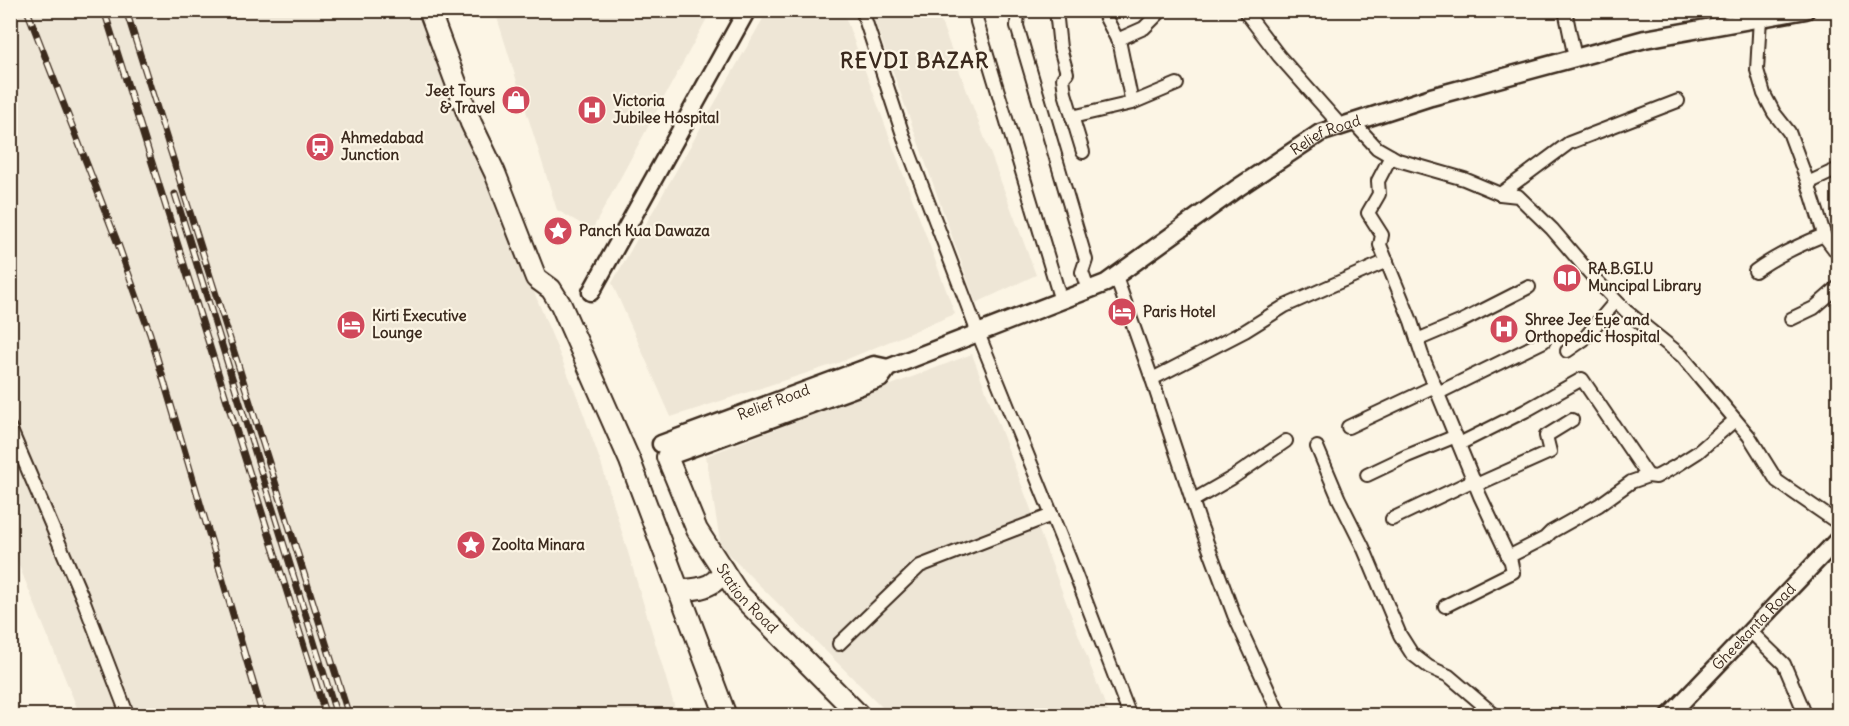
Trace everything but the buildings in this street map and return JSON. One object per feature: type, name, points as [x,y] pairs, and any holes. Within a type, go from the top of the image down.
[{"type":"main road","points":[[429,10],[471,123],[495,173],[536,278],[551,289],[561,305],[631,465],[726,716]]},
{"type":"main road","points":[[591,292],[747,10]]},
{"type":"main road","name":"Relief Road","points":[[664,450],[880,379],[888,368],[1107,283],[1236,189],[1320,133],[1431,97],[1645,39],[1759,14],[1806,10]]},
{"type":"main road","name":"Station Road","points":[[664,450],[697,530],[738,593],[860,716]]},
{"type":"main road","points":[[678,590],[700,589],[721,576],[723,570]]},
{"type":"street","points":[[862,10],[906,144],[978,333],[1130,716]]},
{"type":"street","points":[[1018,10],[1017,26],[1086,260],[1082,272],[1088,290]]},
{"type":"street","points":[[1056,10],[1060,48],[1066,73],[1063,78],[1064,85],[1083,152]]},
{"type":"street","points":[[1102,10],[1120,45],[1132,103]]},
{"type":"street","points":[[1117,40],[1144,28],[1162,10]]},
{"type":"street","points":[[1244,10],[1279,56],[1347,124],[1377,148],[1398,160],[1464,179],[1500,194],[1518,196],[1552,229],[1616,301],[1682,356],[1749,436],[1777,481],[1839,523]]},
{"type":"street","points":[[1565,10],[1575,58]]},
{"type":"street","points":[[976,12],[977,22],[1061,301]]},
{"type":"street","points":[[1759,14],[1757,70],[1764,94],[1774,113],[1789,132],[1824,235],[1839,254]]},
{"type":"street","points":[[1072,117],[1132,103],[1178,84]]},
{"type":"street","points":[[1500,194],[1569,143],[1678,101]]},
{"type":"street","points":[[1391,156],[1378,181],[1379,194],[1368,213],[1382,235],[1380,245],[1436,389],[1513,572],[1445,606]]},
{"type":"street","points":[[1808,183],[1839,169]]},
{"type":"street","points":[[1755,271],[1782,253],[1824,235]]},
{"type":"street","points":[[1152,379],[1245,331],[1285,306],[1387,261]]},
{"type":"street","points":[[1116,277],[1192,501],[1234,615],[1280,716]]},
{"type":"street","points":[[1791,320],[1814,308],[1839,286]]},
{"type":"street","points":[[1417,340],[1462,321],[1529,287]]},
{"type":"street","points":[[1567,351],[1583,340],[1616,301]]},
{"type":"street","points":[[1348,427],[1545,341]]},
{"type":"street","points":[[1367,475],[1407,456],[1458,440],[1525,411],[1582,379],[1648,476]]},
{"type":"street","points":[[1392,519],[1550,452],[1546,436],[1572,420]]},
{"type":"street","points":[[1508,557],[1545,538],[1551,532],[1599,505],[1631,482],[1648,476],[1656,477],[1676,466],[1698,452],[1735,420]]},
{"type":"street","points":[[10,428],[83,599],[128,716]]},
{"type":"street","points":[[1192,501],[1232,478],[1286,441]]},
{"type":"street","points":[[1317,447],[1400,635],[1412,654],[1429,667],[1449,676],[1496,716]]},
{"type":"street","points":[[838,644],[920,566],[1052,515]]},
{"type":"street","name":"Gheekanta Road","points":[[1669,716],[1839,539]]},
{"type":"street","points":[[1750,631],[1784,664],[1806,716]]},
{"type":"shaded area","points":[[768,10],[843,11],[955,314],[838,363],[671,417],[612,283]]},
{"type":"shaded area","points":[[10,11],[422,11],[447,81],[579,401],[602,466],[677,715],[80,715],[11,546]]},
{"type":"shaded area","name":"Victoria Jubilee Hospital","points":[[495,11],[711,11],[592,230],[557,210]]},
{"type":"shaded area","name":"REVDI BAZAR","points":[[871,11],[937,11],[1036,275],[976,303]]},
{"type":"shaded area","points":[[972,354],[1109,715],[890,715],[721,547],[706,456]]},
{"type":"railway","points":[[27,10],[118,244],[150,334],[263,716]]},
{"type":"railway","points":[[104,10],[326,716]]},
{"type":"railway","points":[[126,10],[349,716]]},
{"type":"railway","points":[[175,194],[337,716]]},
{"type":"place","name":"Jeet Tours & Travel","points":[[516,100]]},
{"type":"place","name":"Victoria Jubilee Hospital","points":[[592,110]]},
{"type":"place","name":"Ahmedabad Junction","points":[[320,147]]},
{"type":"place","name":"Panch Kua Dawaza","points":[[558,231]]},
{"type":"place","name":"RA.B.GI.U Muncipal Library","points":[[1567,278]]},
{"type":"place","name":"Paris Hotel","points":[[1122,312]]},
{"type":"place","name":"Kirti Executive Lounge","points":[[351,325]]},
{"type":"place","name":"Shree Jee Eye and Orthopedic Hospital","points":[[1504,329]]},
{"type":"place","name":"Zoolta Minara","points":[[471,545]]},
{"type":"district","name":"REVDI BAZAR","points":[[915,61]]}]
